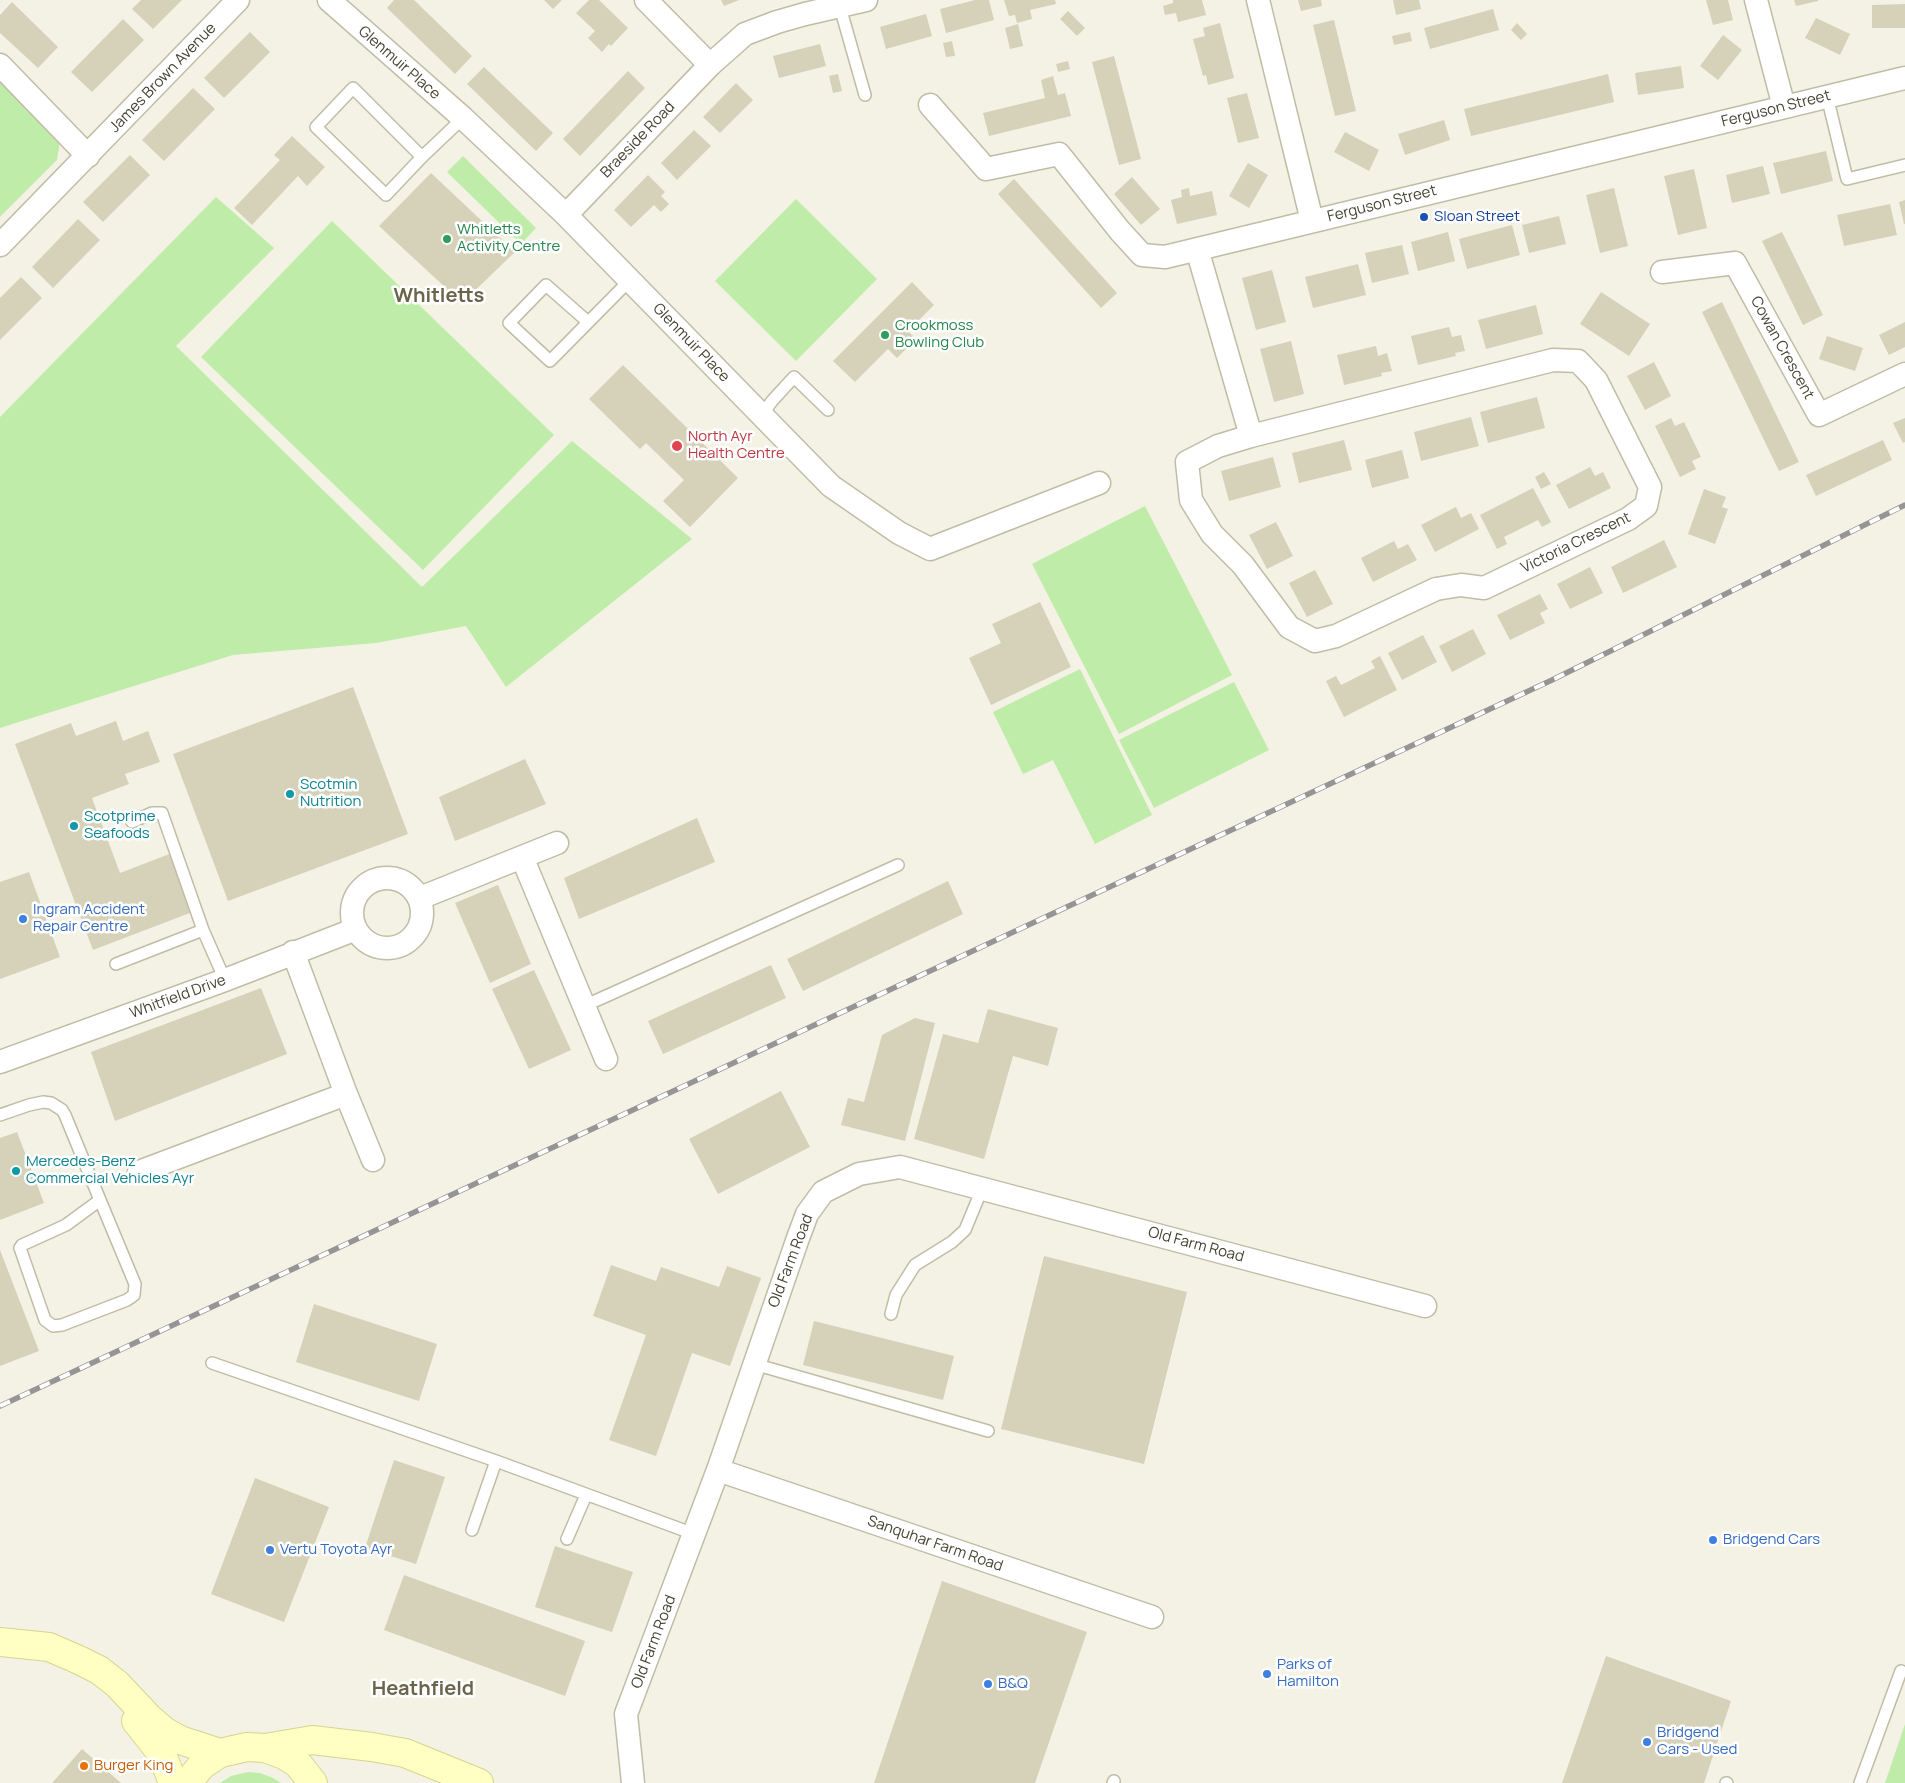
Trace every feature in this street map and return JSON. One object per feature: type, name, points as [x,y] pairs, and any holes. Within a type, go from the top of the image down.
[{"type":"main road","points":[[0,1642],[49,1647],[99,1670],[117,1684],[164,1731],[180,1740],[220,1753]]},
{"type":"main road","points":[[0,1642],[50,1663],[111,1697],[140,1724],[162,1754],[173,1783]]},
{"type":"main road","points":[[187,1783],[202,1765],[220,1753],[247,1747],[265,1748],[312,1740],[405,1753],[479,1783]]},
{"type":"main road","points":[[265,1748],[284,1755],[298,1764],[313,1783]]},
{"type":"street","name":"James Brown Avenue","points":[[0,245],[238,0]]},
{"type":"street","name":"Glenmuir Place","points":[[329,0],[463,118],[566,215],[831,486],[899,533],[930,549],[1099,483]]},
{"type":"street","points":[[646,0],[710,65]]},
{"type":"street","name":"Braeside Road","points":[[566,215],[710,65],[745,34],[839,3],[866,0]]},
{"type":"street","points":[[1258,0],[1312,221]]},
{"type":"street","points":[[1756,0],[1784,107]]},
{"type":"street","points":[[0,65],[88,156]]},
{"type":"street","name":"Ferguson Street","points":[[930,106],[986,170],[1059,154],[1142,256],[1165,257],[1828,96],[1904,81]]},
{"type":"street","points":[[1197,249],[1251,436]]},
{"type":"street","name":"Cowan Crescent","points":[[1662,272],[1735,263],[1819,415],[1905,374]]},
{"type":"street","name":"Victoria Crescent","points":[[1553,360],[1578,361],[1596,380],[1650,487],[1646,506],[1628,519],[1484,588],[1460,585],[1436,589],[1336,636],[1316,641],[1290,627],[1243,565],[1212,534],[1191,500],[1187,462],[1218,446],[1251,436],[1553,360]]},
{"type":"street","points":[[420,898],[557,843]]},
{"type":"street","points":[[522,857],[606,1059]]},
{"type":"street","points":[[386,878],[398,879],[409,885],[420,898],[423,911],[420,928],[412,938],[402,945],[384,948],[371,944],[356,929],[352,916],[353,904],[359,892],[375,880],[386,878]]},
{"type":"street","name":"Whitfield Drive","points":[[0,1062],[225,980],[356,929]]},
{"type":"street","points":[[293,952],[346,1094],[373,1160]]},
{"type":"street","points":[[140,1172],[346,1094]]},
{"type":"street","name":"Old Farm Road","points":[[633,1783],[626,1714],[718,1470],[807,1214],[823,1192],[859,1174],[900,1167],[1425,1306]]},
{"type":"street","name":"Sanquhar Farm Road","points":[[718,1470],[1152,1617]]},
{"type":"lane","points":[[839,3],[865,95]]},
{"type":"lane","points":[[422,157],[353,88],[316,127],[386,195],[463,118]]},
{"type":"lane","points":[[1828,96],[1847,179],[1905,165]]},
{"type":"lane","points":[[588,322],[546,285],[509,323],[550,361],[630,280]]},
{"type":"lane","points":[[762,415],[772,401],[794,378],[828,410]]},
{"type":"lane","points":[[132,822],[152,813],[162,813],[203,930],[225,980]]},
{"type":"lane","points":[[584,1006],[898,865]]},
{"type":"lane","points":[[116,964],[203,930]]},
{"type":"lane","points":[[0,1115],[38,1102],[47,1102],[59,1107],[65,1115],[135,1284],[135,1292],[127,1300],[62,1325],[53,1326],[45,1320],[20,1248],[22,1245],[66,1225],[100,1200]]},
{"type":"lane","points":[[890,1314],[896,1295],[916,1265],[952,1242],[965,1230],[982,1188]]},
{"type":"lane","points":[[212,1363],[496,1461],[694,1534]]},
{"type":"lane","points":[[754,1364],[988,1431]]},
{"type":"lane","points":[[472,1530],[496,1461]]},
{"type":"lane","points":[[567,1538],[586,1495]]},
{"type":"lane","points":[[1860,1783],[1901,1671]]},
{"type":"green space","points":[[0,79],[60,141],[57,160],[0,217]]},
{"type":"green space","points":[[463,156],[536,228],[521,244],[447,172]]},
{"type":"green space","points":[[216,197],[274,248],[176,346],[422,587],[572,441],[692,539],[506,687],[466,626],[376,643],[233,655],[0,728],[0,417]]},
{"type":"green space","points":[[796,199],[877,279],[796,361],[715,281]]},
{"type":"green space","points":[[332,221],[554,435],[423,570],[201,357]]},
{"type":"green space","points":[[1145,506],[1232,675],[1119,734],[1032,564]]},
{"type":"green space","points":[[1080,669],[1152,815],[1095,844],[1053,760],[1023,774],[993,712]]},
{"type":"green space","points":[[1234,682],[1269,750],[1154,808],[1119,740]]},
{"type":"green space","points":[[1905,1724],[1905,1783],[1885,1783]]},
{"type":"green space","points":[[248,1772],[260,1773],[281,1783],[220,1783],[231,1776]]},
{"type":"building","points":[[141,0],[182,0],[153,29],[132,9]]},
{"type":"building","points":[[394,0],[414,0],[472,56],[455,74],[387,8]]},
{"type":"building","points":[[544,0],[562,0],[553,9]]},
{"type":"building","points":[[589,0],[599,0],[628,28],[611,46],[609,44],[602,52],[588,38],[595,31],[576,13]]},
{"type":"building","points":[[721,0],[739,0],[724,6]]},
{"type":"building","points":[[975,0],[989,0],[994,20],[946,33],[940,9]]},
{"type":"building","points":[[1004,0],[1055,0],[1056,4],[1030,10],[1032,19],[1017,23],[1015,15],[1009,16]]},
{"type":"building","points":[[1173,0],[1202,0],[1206,15],[1178,22],[1176,13],[1165,15],[1163,6],[1173,3]]},
{"type":"building","points":[[1298,0],[1321,0],[1322,6],[1301,11]]},
{"type":"building","points":[[1393,0],[1419,0],[1421,9],[1396,15]]},
{"type":"building","points":[[1706,0],[1728,0],[1733,20],[1713,25]]},
{"type":"building","points":[[1794,0],[1818,0],[1818,1],[1796,6]]},
{"type":"building","points":[[12,2],[58,47],[38,68],[0,33],[0,15]]},
{"type":"building","points":[[1905,4],[1905,28],[1872,28],[1872,5]]},
{"type":"building","points":[[1493,9],[1499,30],[1430,49],[1424,28]]},
{"type":"building","points":[[1068,11],[1085,28],[1077,36],[1060,19]]},
{"type":"building","points":[[926,14],[932,36],[886,49],[880,27]]},
{"type":"building","points":[[1816,18],[1850,34],[1840,55],[1805,38]]},
{"type":"building","points":[[123,19],[144,40],[92,92],[71,72]]},
{"type":"building","points":[[1334,20],[1356,111],[1335,116],[1313,25]]},
{"type":"building","points":[[1220,23],[1234,78],[1208,85],[1206,75],[1203,76],[1193,39],[1205,36],[1203,28]]},
{"type":"building","points":[[1517,23],[1527,34],[1521,40],[1511,30]]},
{"type":"building","points":[[1018,24],[1023,46],[1010,49],[1005,28]]},
{"type":"building","points":[[250,32],[270,52],[224,98],[204,78]]},
{"type":"building","points":[[1410,32],[1412,41],[1394,45],[1392,36]]},
{"type":"building","points":[[1723,35],[1742,50],[1718,80],[1700,66]]},
{"type":"building","points":[[952,41],[955,56],[946,57],[943,43]]},
{"type":"building","points":[[820,44],[826,66],[779,78],[773,56]]},
{"type":"building","points":[[1114,56],[1141,159],[1119,165],[1092,62]]},
{"type":"building","points":[[1068,61],[1070,69],[1058,72],[1056,64]]},
{"type":"building","points":[[1681,66],[1684,88],[1638,95],[1635,73]]},
{"type":"building","points":[[484,67],[553,133],[536,151],[467,84]]},
{"type":"building","points":[[628,71],[645,88],[580,156],[563,139]]},
{"type":"building","points":[[838,74],[842,91],[833,93],[829,76]]},
{"type":"building","points":[[1608,74],[1614,102],[1471,136],[1464,109]]},
{"type":"building","points":[[1053,76],[1058,95],[1065,93],[1071,116],[989,136],[983,113],[1045,98],[1041,80]]},
{"type":"building","points":[[736,83],[753,100],[720,133],[703,117]]},
{"type":"building","points":[[193,88],[215,109],[164,161],[142,140]]},
{"type":"building","points":[[1247,93],[1259,138],[1238,143],[1227,98]]},
{"type":"building","points":[[1444,120],[1450,140],[1405,155],[1398,134]]},
{"type":"building","points":[[694,130],[711,146],[677,180],[661,163]]},
{"type":"building","points":[[1345,132],[1379,150],[1369,171],[1334,152]]},
{"type":"building","points":[[292,136],[325,167],[307,186],[298,176],[252,225],[234,208],[280,160],[274,155]]},
{"type":"building","points":[[1826,151],[1833,181],[1781,194],[1773,163]]},
{"type":"building","points":[[130,155],[150,175],[103,222],[83,202]]},
{"type":"building","points":[[1248,163],[1268,175],[1249,208],[1229,196]]},
{"type":"building","points":[[1763,166],[1770,194],[1732,203],[1726,175]]},
{"type":"building","points":[[1694,169],[1707,228],[1678,235],[1664,176]]},
{"type":"building","name":"Whitletts Activity Centre","points":[[431,173],[515,252],[462,303],[379,226]]},
{"type":"building","points":[[648,175],[665,192],[661,196],[669,204],[661,212],[654,205],[631,227],[614,210]]},
{"type":"building","points":[[1132,177],[1160,209],[1141,225],[1114,194]]},
{"type":"building","points":[[1014,179],[1117,293],[1101,308],[998,194]]},
{"type":"building","points":[[1189,188],[1190,196],[1212,191],[1217,215],[1177,224],[1171,200],[1182,197],[1181,190]]},
{"type":"building","points":[[1614,188],[1628,246],[1600,253],[1586,195]]},
{"type":"building","points":[[1905,200],[1905,224],[1904,224],[1899,202]]},
{"type":"building","points":[[1890,204],[1897,235],[1844,246],[1837,215]]},
{"type":"building","points":[[1559,216],[1566,244],[1529,253],[1522,225]]},
{"type":"building","points":[[78,219],[100,240],[53,288],[32,267]]},
{"type":"building","points":[[1512,225],[1520,255],[1467,269],[1459,239]]},
{"type":"building","points":[[1448,232],[1455,261],[1418,271],[1411,242]]},
{"type":"building","points":[[1782,232],[1823,315],[1803,325],[1762,241]]},
{"type":"building","points":[[1402,245],[1409,274],[1372,283],[1365,253]]},
{"type":"building","points":[[1358,264],[1366,295],[1313,308],[1305,277]]},
{"type":"building","points":[[1272,270],[1286,322],[1256,330],[1242,278]]},
{"type":"building","points":[[21,277],[42,298],[0,340],[0,298]]},
{"type":"building","name":"Crookmoss Bowling Club","points":[[912,282],[934,305],[908,331],[916,339],[897,358],[888,349],[855,382],[833,361]]},
{"type":"building","points":[[1601,292],[1650,324],[1629,356],[1580,324]]},
{"type":"building","points":[[1722,302],[1799,462],[1779,471],[1702,312]]},
{"type":"building","points":[[1536,305],[1543,334],[1486,349],[1478,320]]},
{"type":"building","points":[[1905,322],[1905,347],[1889,355],[1879,335]]},
{"type":"building","points":[[1449,327],[1452,337],[1461,335],[1465,351],[1455,353],[1456,356],[1418,365],[1411,336]]},
{"type":"building","points":[[1827,336],[1863,348],[1855,371],[1819,359]]},
{"type":"building","points":[[1291,341],[1304,394],[1274,402],[1260,349]]},
{"type":"building","points":[[1376,346],[1378,356],[1387,353],[1392,371],[1381,373],[1382,376],[1344,385],[1337,355]]},
{"type":"building","points":[[1654,362],[1671,396],[1645,410],[1627,376]]},
{"type":"building","name":"North Ayr Health Centre","points":[[623,365],[738,478],[690,527],[663,501],[684,480],[646,443],[640,449],[589,399]]},
{"type":"building","points":[[1537,397],[1545,428],[1488,443],[1480,412]]},
{"type":"building","points":[[1471,417],[1479,446],[1421,461],[1414,432]]},
{"type":"building","points":[[1671,418],[1675,426],[1684,422],[1701,457],[1692,461],[1696,469],[1680,477],[1655,426]]},
{"type":"building","points":[[1905,418],[1905,442],[1903,443],[1893,423]]},
{"type":"building","points":[[1344,440],[1352,470],[1299,483],[1292,453]]},
{"type":"building","points":[[1883,440],[1892,460],[1816,496],[1806,475]]},
{"type":"building","points":[[1402,450],[1409,478],[1372,488],[1365,460]]},
{"type":"building","points":[[1273,457],[1281,487],[1229,501],[1221,471]]},
{"type":"building","points":[[1590,467],[1595,476],[1603,472],[1611,488],[1569,509],[1556,485]]},
{"type":"building","points":[[1544,472],[1551,484],[1541,489],[1535,477]]},
{"type":"building","points":[[1533,488],[1551,522],[1542,527],[1538,520],[1504,537],[1507,544],[1497,549],[1480,515]]},
{"type":"building","points":[[1704,489],[1726,497],[1722,507],[1728,509],[1715,544],[1688,534]]},
{"type":"building","points":[[1456,507],[1461,518],[1471,513],[1479,529],[1435,552],[1421,525]]},
{"type":"building","points":[[1276,522],[1293,556],[1267,569],[1249,535]]},
{"type":"building","points":[[1664,540],[1677,567],[1623,593],[1611,567]]},
{"type":"building","points":[[1394,541],[1398,549],[1408,544],[1417,560],[1373,582],[1361,558]]},
{"type":"building","points":[[1590,567],[1603,593],[1570,609],[1557,584]]},
{"type":"building","points":[[1315,570],[1333,604],[1307,617],[1289,583]]},
{"type":"building","points":[[1540,594],[1548,609],[1540,613],[1545,623],[1510,640],[1497,615]]},
{"type":"building","points":[[1040,602],[1071,667],[991,705],[969,658],[1001,643],[992,624]]},
{"type":"building","points":[[1473,629],[1486,654],[1452,672],[1439,646]]},
{"type":"building","points":[[1423,635],[1437,662],[1402,680],[1388,653]]},
{"type":"building","points":[[1380,656],[1397,690],[1344,717],[1326,681],[1336,676],[1341,685],[1375,668],[1371,661]]},
{"type":"building","name":"Scotmin Nutrition","points":[[353,687],[408,834],[228,901],[173,754]]},
{"type":"building","name":"Scotprime Seafoods","points":[[116,721],[123,741],[148,731],[160,762],[125,774],[129,784],[92,798],[120,873],[172,853],[195,911],[93,950],[15,744],[71,723],[76,736]]},
{"type":"building","points":[[525,759],[546,804],[455,841],[439,797]]},
{"type":"building","points":[[697,818],[715,862],[579,919],[564,878]]},
{"type":"building","name":"Ingram Accident Repair Centre","points":[[29,872],[60,957],[0,979],[0,882]]},
{"type":"building","points":[[948,881],[963,914],[803,991],[787,959]]},
{"type":"building","points":[[498,885],[531,964],[490,983],[455,903]]},
{"type":"building","points":[[771,965],[786,998],[663,1054],[648,1021]]},
{"type":"building","points":[[534,970],[571,1050],[529,1069],[492,989]]},
{"type":"building","points":[[261,988],[287,1054],[115,1121],[91,1052]]},
{"type":"building","points":[[988,1009],[1058,1028],[1048,1066],[1013,1056],[984,1159],[914,1139],[943,1034],[978,1043]]},
{"type":"building","points":[[915,1018],[935,1023],[905,1141],[841,1125],[848,1098],[864,1102],[882,1035]]},
{"type":"building","points":[[781,1091],[810,1147],[718,1194],[689,1139]]},
{"type":"building","name":"Mercedes-Benz Commercial Vehicles Ayr","points":[[17,1132],[44,1203],[0,1220],[0,1138]]},
{"type":"building","points":[[0,1250],[39,1351],[0,1366]]},
{"type":"building","points":[[1044,1256],[1187,1292],[1144,1464],[1001,1429]]},
{"type":"building","points":[[611,1265],[656,1281],[661,1267],[719,1287],[727,1266],[761,1278],[730,1366],[692,1353],[656,1456],[609,1440],[646,1335],[593,1316]]},
{"type":"building","points":[[314,1304],[437,1344],[419,1401],[296,1362]]},
{"type":"building","points":[[814,1321],[954,1356],[943,1400],[803,1365]]},
{"type":"building","points":[[394,1460],[445,1477],[416,1564],[365,1548]]},
{"type":"building","name":"Vertu Toyota Ayr","points":[[255,1478],[329,1507],[284,1622],[211,1594]]},
{"type":"building","points":[[555,1546],[633,1572],[612,1632],[535,1607]]},
{"type":"building","points":[[404,1575],[585,1641],[565,1696],[384,1630]]},
{"type":"building","name":"B&Q","points":[[942,1581],[1087,1632],[1035,1783],[874,1783]]},
{"type":"building","name":"Bridgend Cars - Used","points":[[1606,1656],[1731,1701],[1704,1783],[1562,1783]]},
{"type":"building","name":"Burger King","points":[[82,1749],[121,1783],[52,1783]]},
{"type":"railway","points":[[0,1406],[1552,680],[1905,505]]},
{"type":"place","name":"Sloan Street","points":[[1424,217]]},
{"type":"place","name":"Whitletts Activity Centre","points":[[447,239]]},
{"type":"place","name":"Crookmoss Bowling Club","points":[[885,335]]},
{"type":"place","name":"North Ayr Health Centre","points":[[677,446]]},
{"type":"place","name":"Scotmin Nutrition","points":[[290,794]]},
{"type":"place","name":"Scotprime Seafoods","points":[[74,826]]},
{"type":"place","name":"Ingram Accident Repair Centre","points":[[23,919]]},
{"type":"place","name":"Mercedes-Benz Commercial Vehicles Ayr","points":[[16,1171]]},
{"type":"place","name":"Bridgend Cars","points":[[1713,1540]]},
{"type":"place","name":"Vertu Toyota Ayr","points":[[270,1550]]},
{"type":"place","name":"Parks of Hamilton","points":[[1267,1674]]},
{"type":"place","name":"B&Q","points":[[988,1684]]},
{"type":"place","name":"Bridgend Cars - Used","points":[[1647,1742]]},
{"type":"place","name":"Burger King","points":[[84,1766]]},
{"type":"district","name":"Whitletts","points":[[439,296]]},
{"type":"district","name":"Heathfield","points":[[423,1689]]}]
